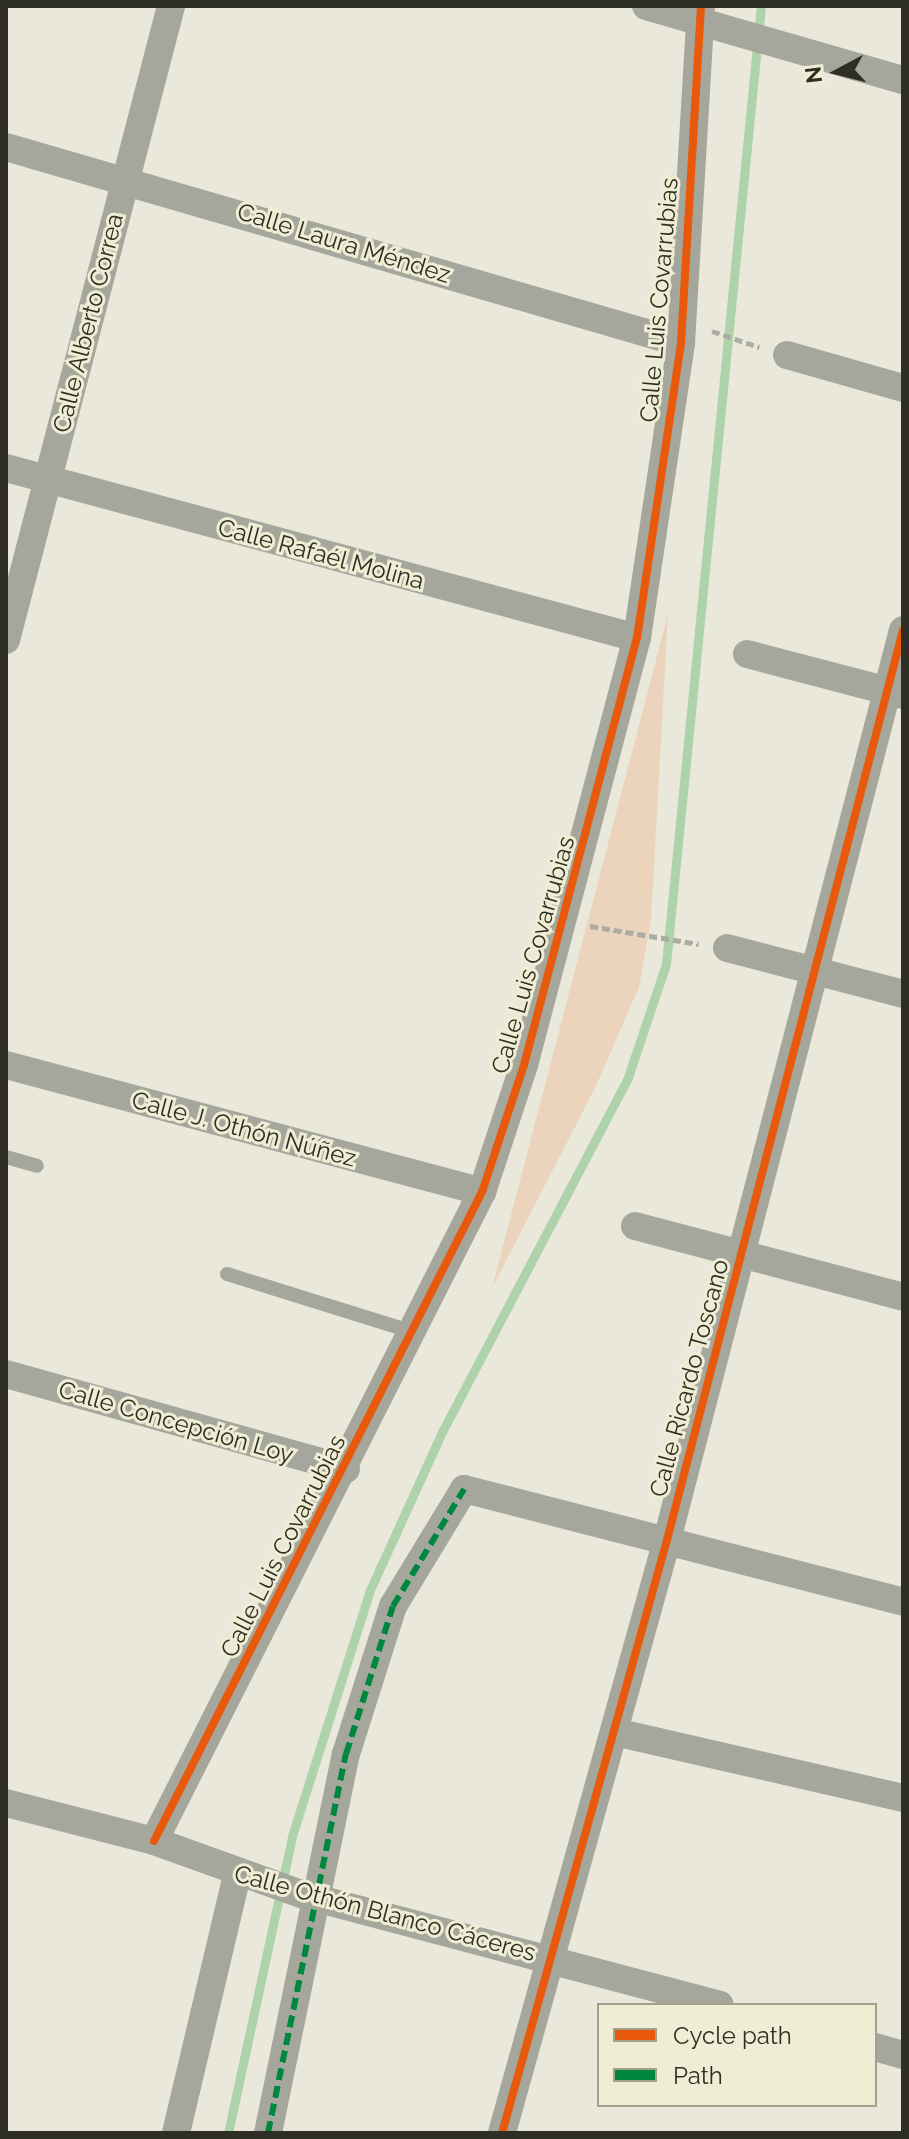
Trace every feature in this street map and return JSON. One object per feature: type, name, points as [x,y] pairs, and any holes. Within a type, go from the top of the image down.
[{"type":"street","name":"Calle Alberto Correa","points":[[6,640],[171,6]]},
{"type":"street","points":[[646,6],[705,17],[796,52],[903,80]]},
{"type":"street","name":"Calle Luis Covarrubias","points":[[154,1841],[346,1469],[482,1192],[565,922],[637,638],[681,343],[705,17]]},
{"type":"street","name":"Calle Laura Méndez","points":[[6,147],[124,178],[681,343]]},
{"type":"street","points":[[787,355],[903,388]]},
{"type":"street","name":"Calle Rafaél Molina","points":[[6,468],[637,638]]},
{"type":"street","name":"Calle Ricardo Toscano","points":[[502,2133],[667,1540],[815,970],[895,693],[903,630]]},
{"type":"street","points":[[747,654],[895,693]]},
{"type":"street","points":[[727,948],[903,994]]},
{"type":"street","name":"Calle J. Othón Núñez","points":[[6,1065],[482,1192]]},
{"type":"street","points":[[635,1226],[903,1297]]},
{"type":"street","name":"Calle Concepción Loy","points":[[6,1374],[346,1469]]},
{"type":"street","points":[[268,2133],[309,1896],[346,1754],[393,1606],[464,1489],[903,1602]]},
{"type":"street","points":[[615,1732],[903,1798]]},
{"type":"street","name":"Calle Othón Blanco Cáceres","points":[[6,1803],[154,1841],[244,1877],[309,1896],[713,2003]]},
{"type":"street","points":[[176,2133],[244,1877]]},
{"type":"street","points":[[877,2048],[903,2055]]},
{"type":"lane","points":[[6,1157],[37,1166]]},
{"type":"lane","points":[[227,1274],[413,1332]]},
{"type":"path","points":[[716,333],[748,343]]},
{"type":"path","points":[[565,922],[694,943]]},
{"type":"shaded area","points":[[668,614],[651,920],[639,987],[595,1088],[492,1288]]},
{"type":"waterway","points":[[228,2133],[292,1836],[370,1590],[443,1430],[628,1077],[666,964],[761,6]]},
{"type":"marked path","points":[[268,2133],[346,1754],[393,1606],[464,1489]]},
{"type":"cycle path","points":[[154,1841],[482,1192],[524,1065],[637,638],[681,343],[701,6]]},
{"type":"cycle path","points":[[502,2133],[667,1540],[903,630]]}]
